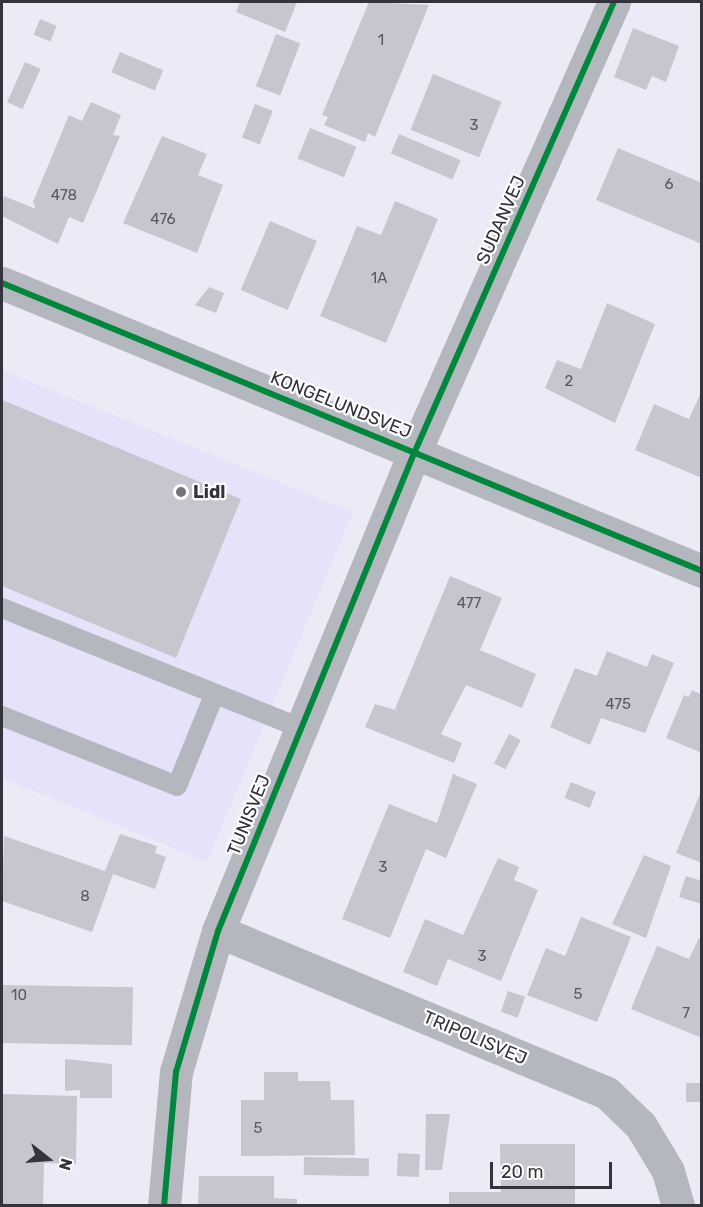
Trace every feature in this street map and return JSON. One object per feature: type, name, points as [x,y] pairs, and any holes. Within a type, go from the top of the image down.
[{"type":"street","name":"SUDANVEJ","points":[[415,451],[614,2]]},
{"type":"street","name":"KONGELUNDSVEJ","points":[[2,283],[702,571]]},
{"type":"street","name":"TUNISVEJ","points":[[164,1206],[176,1072],[218,931],[415,451]]},
{"type":"street","name":"TRIPOLISVEJ","points":[[218,931],[607,1093],[641,1126],[668,1171],[678,1206]]},
{"type":"lane","points":[[2,608],[301,728]]},
{"type":"lane","points":[[2,716],[177,786],[215,693]]},
{"type":"shaded area","points":[[2,370],[353,512],[207,862],[2,778]]},
{"type":"building","points":[[240,2],[297,2],[285,32],[236,12]]},
{"type":"building","points":[[369,2],[429,5],[375,137],[368,133],[365,142],[324,125],[328,117],[322,115]]},
{"type":"building","points":[[40,19],[57,26],[50,42],[34,35]]},
{"type":"building","points":[[633,28],[679,46],[666,82],[652,76],[646,90],[614,77]]},
{"type":"building","points":[[276,34],[300,43],[280,96],[256,86]]},
{"type":"building","points":[[120,52],[163,70],[155,91],[111,72]]},
{"type":"building","points":[[25,62],[41,69],[23,109],[7,102]]},
{"type":"building","points":[[433,74],[502,102],[479,157],[411,130]]},
{"type":"building","points":[[91,102],[121,115],[113,135],[120,136],[83,223],[69,217],[58,244],[2,216],[2,202],[4,196],[36,209],[33,202],[69,115],[82,121]]},
{"type":"building","points":[[255,104],[273,111],[260,144],[242,138]]},
{"type":"building","points":[[310,128],[356,147],[344,177],[298,159]]},
{"type":"building","points":[[399,134],[461,160],[452,180],[391,153]]},
{"type":"building","points":[[162,136],[207,154],[198,175],[223,185],[197,253],[123,223]]},
{"type":"building","points":[[618,148],[702,183],[702,244],[596,200]]},
{"type":"building","points":[[395,201],[438,219],[386,343],[320,316],[357,226],[381,235]]},
{"type":"building","points":[[270,221],[317,241],[288,310],[241,290]]},
{"type":"building","points":[[209,287],[224,293],[216,313],[195,305]]},
{"type":"building","points":[[607,303],[655,324],[615,423],[545,388],[557,360],[581,369]]},
{"type":"building","points":[[702,390],[702,478],[635,450],[654,404],[689,419]]},
{"type":"building","points":[[2,400],[241,499],[176,658],[2,586]]},
{"type":"building","points":[[450,576],[502,598],[480,650],[536,674],[522,708],[466,685],[441,734],[462,743],[454,763],[365,727],[375,704],[399,711],[395,709]]},
{"type":"building","points":[[607,651],[647,667],[652,654],[674,663],[645,733],[601,718],[590,745],[550,727],[575,668],[597,676]]},
{"type":"building","points":[[692,690],[702,695],[702,753],[666,738],[684,695],[689,697]]},
{"type":"building","points":[[509,734],[521,740],[506,769],[494,763]]},
{"type":"building","points":[[453,774],[477,784],[446,858],[426,849],[390,938],[342,919],[389,804],[437,823]]},
{"type":"building","points":[[571,782],[596,792],[590,808],[565,798]]},
{"type":"building","points":[[702,791],[702,863],[676,853]]},
{"type":"building","points":[[120,834],[157,846],[155,853],[166,857],[155,889],[113,874],[92,932],[2,901],[4,836],[105,871]]},
{"type":"building","points":[[644,855],[671,866],[646,938],[612,924]]},
{"type":"building","points":[[498,858],[519,867],[514,880],[538,890],[501,981],[448,959],[437,986],[403,972],[425,919],[463,935]]},
{"type":"building","points":[[686,876],[702,881],[702,904],[679,897]]},
{"type":"building","points":[[581,917],[631,937],[597,1022],[527,995],[546,948],[565,956]]},
{"type":"building","points":[[699,938],[702,940],[702,1038],[631,1009],[657,946],[689,959]]},
{"type":"building","points":[[2,985],[133,987],[132,1045],[2,1043]]},
{"type":"building","points":[[508,991],[525,997],[518,1018],[501,1012]]},
{"type":"building","points":[[65,1059],[112,1064],[112,1098],[80,1098],[80,1090],[65,1091]]},
{"type":"building","points":[[264,1072],[298,1072],[298,1081],[330,1081],[331,1100],[354,1100],[355,1155],[241,1156],[241,1100],[264,1100]]},
{"type":"building","points":[[686,1083],[702,1083],[702,1102],[686,1102]]},
{"type":"building","points":[[2,1094],[77,1096],[76,1164],[44,1163],[43,1206],[2,1206]]},
{"type":"building","points":[[426,1114],[450,1114],[442,1170],[425,1170]]},
{"type":"building","points":[[500,1144],[575,1144],[575,1206],[449,1206],[449,1192],[501,1192]]},
{"type":"building","points":[[398,1153],[420,1154],[419,1177],[397,1176]]},
{"type":"building","points":[[304,1157],[369,1158],[369,1176],[304,1175]]},
{"type":"building","points":[[199,1176],[274,1176],[274,1198],[297,1199],[297,1206],[198,1206]]},
{"type":"cycle path","points":[[164,1206],[176,1072],[218,931],[415,451],[614,2]]},
{"type":"cycle path","points":[[2,283],[702,571]]},
{"type":"place","name":"Lidl","points":[[181,492]]}]
